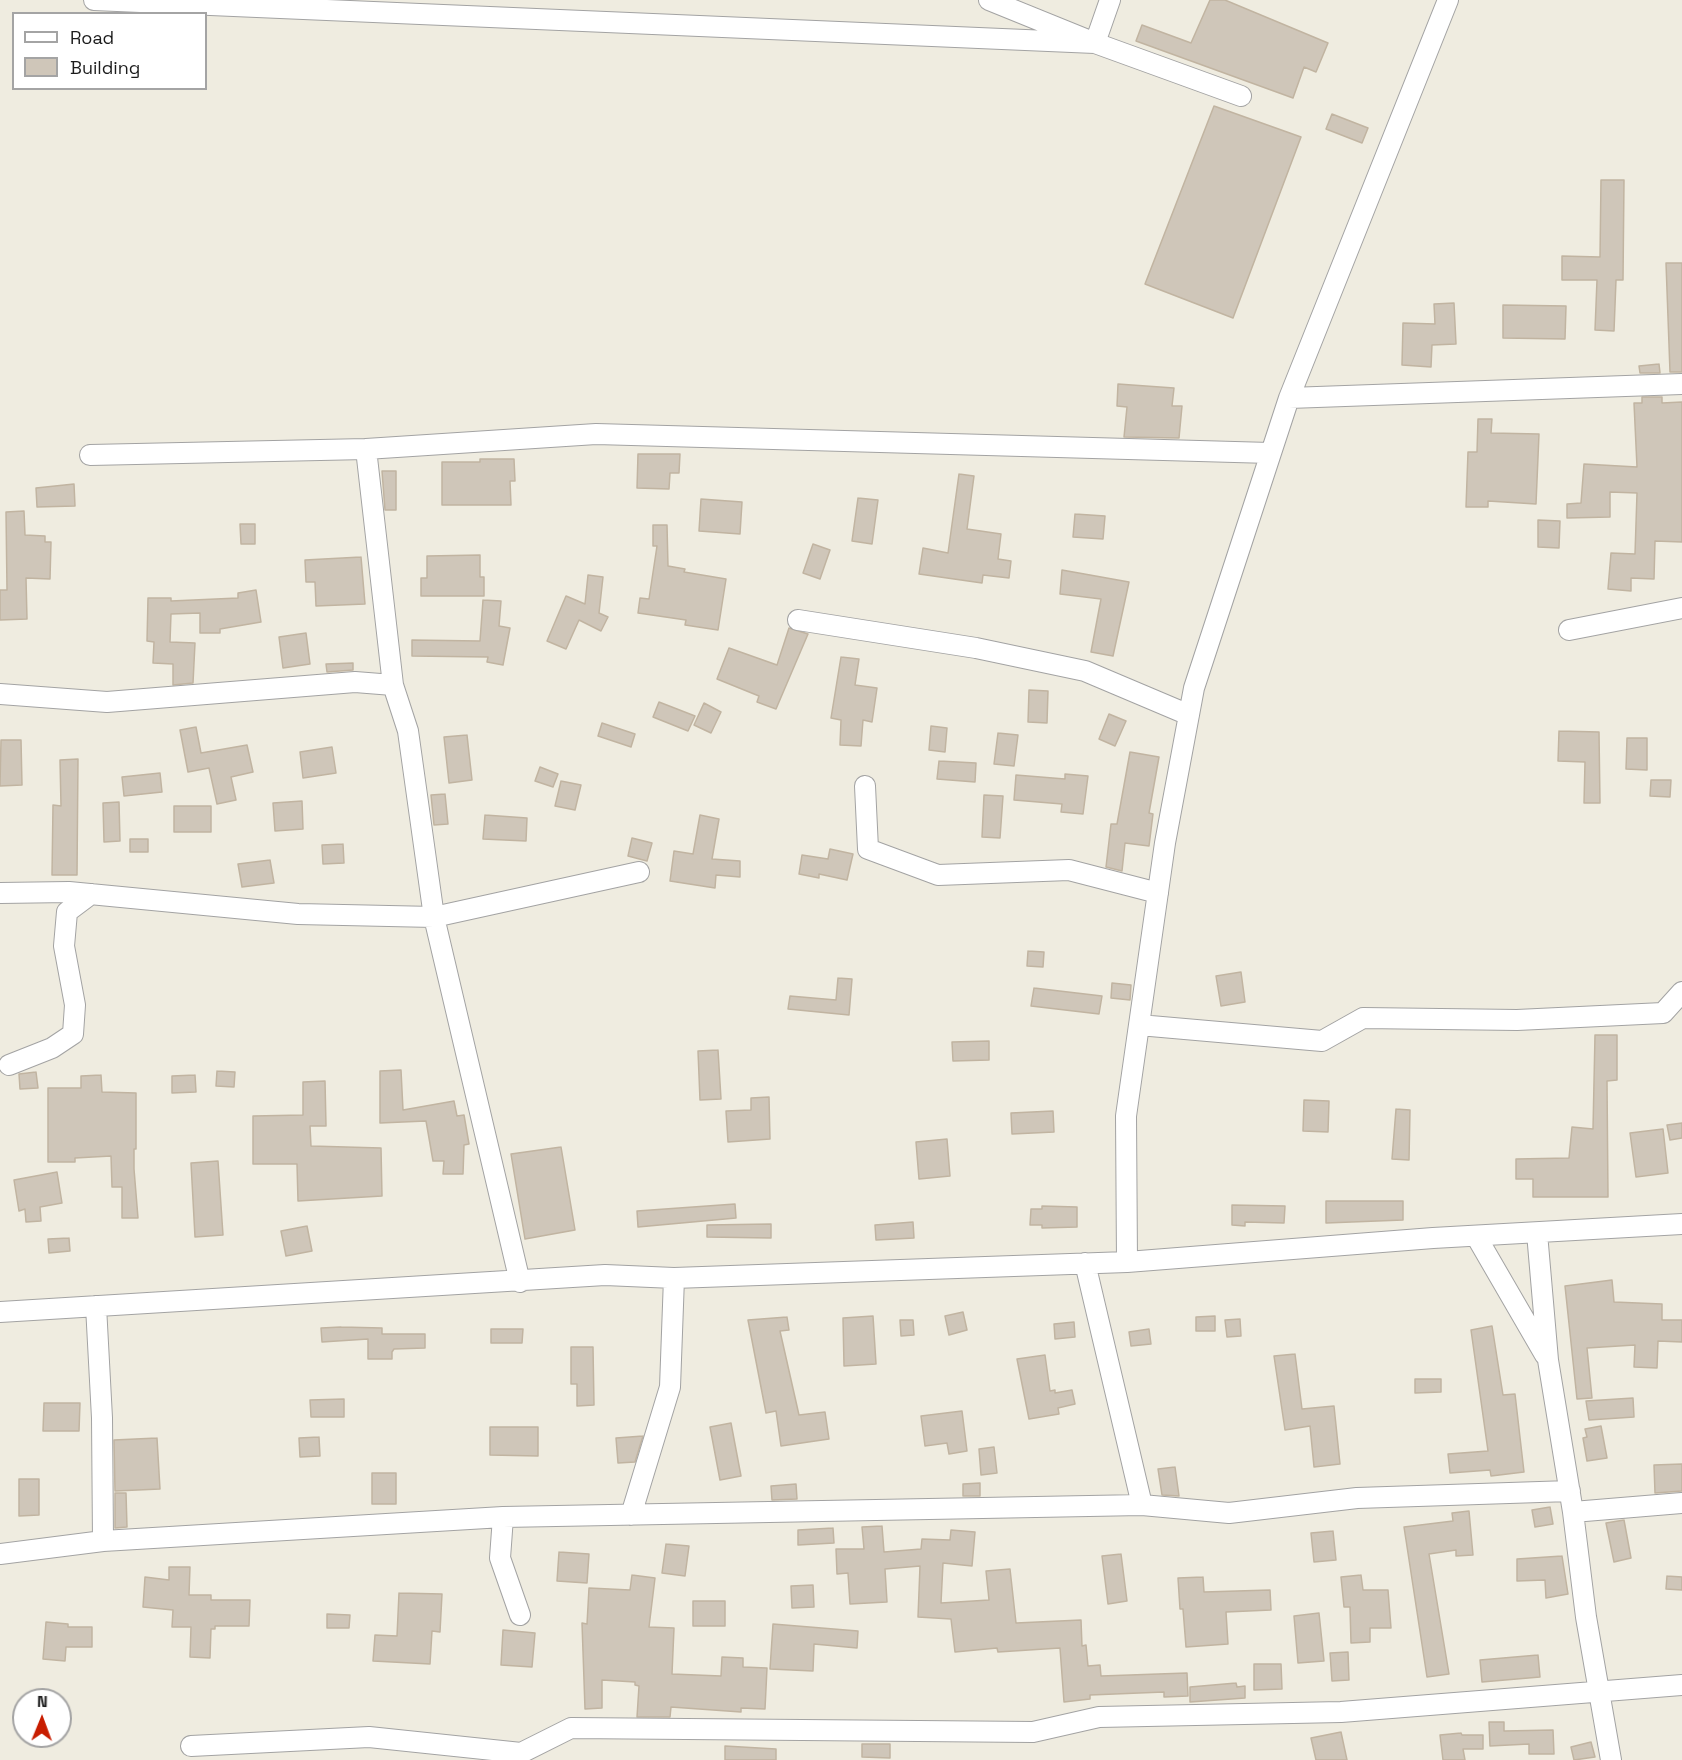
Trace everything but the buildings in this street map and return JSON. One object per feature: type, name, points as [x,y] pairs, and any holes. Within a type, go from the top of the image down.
[{"type":"street","points":[[94,0],[1095,43]]},
{"type":"street","points":[[989,0],[1095,43],[1240,96]]},
{"type":"street","points":[[1095,43],[1110,0]]},
{"type":"street","points":[[1127,1262],[1126,1116],[1158,893],[1194,688],[1288,398],[1448,0]]},
{"type":"street","points":[[1288,398],[1682,384]]},
{"type":"street","points":[[90,455],[366,449],[596,434],[1270,453]]},
{"type":"street","points":[[366,449],[393,685],[408,732],[434,917],[520,1282]]},
{"type":"street","points":[[1569,630],[1682,608]]},
{"type":"street","points":[[798,621],[976,648],[1085,671],[1189,715]]},
{"type":"street","points":[[0,694],[106,702],[355,682],[393,685]]},
{"type":"street","points":[[865,786],[868,849],[938,875],[1069,870],[1158,893]]},
{"type":"street","points":[[0,893],[91,894],[298,914],[434,917],[639,872]]},
{"type":"street","points":[[9,1065],[52,1048],[73,1034],[75,1005],[64,946],[67,912],[91,894]]},
{"type":"street","points":[[1139,1024],[1322,1041],[1363,1018],[1516,1020],[1672,1013],[1682,992]]},
{"type":"street","points":[[0,1312],[605,1275],[674,1278],[1127,1262],[1476,1236],[1682,1224]]},
{"type":"street","points":[[1537,1233],[1548,1360],[1570,1491],[1586,1617],[1611,1760]]},
{"type":"street","points":[[1476,1236],[1548,1360]]},
{"type":"street","points":[[1085,1263],[1143,1505]]},
{"type":"street","points":[[631,1515],[670,1387],[674,1278]]},
{"type":"street","points":[[96,1306],[102,1418],[103,1541]]},
{"type":"street","points":[[0,1554],[103,1541],[503,1518],[1143,1505],[1229,1514],[1357,1498],[1570,1491]]},
{"type":"street","points":[[1573,1512],[1682,1503]]},
{"type":"street","points":[[503,1518],[500,1558],[506,1581],[520,1615]]},
{"type":"street","points":[[191,1746],[369,1737],[521,1753],[572,1728],[1033,1732],[1099,1717],[1341,1712],[1682,1685]]}]
